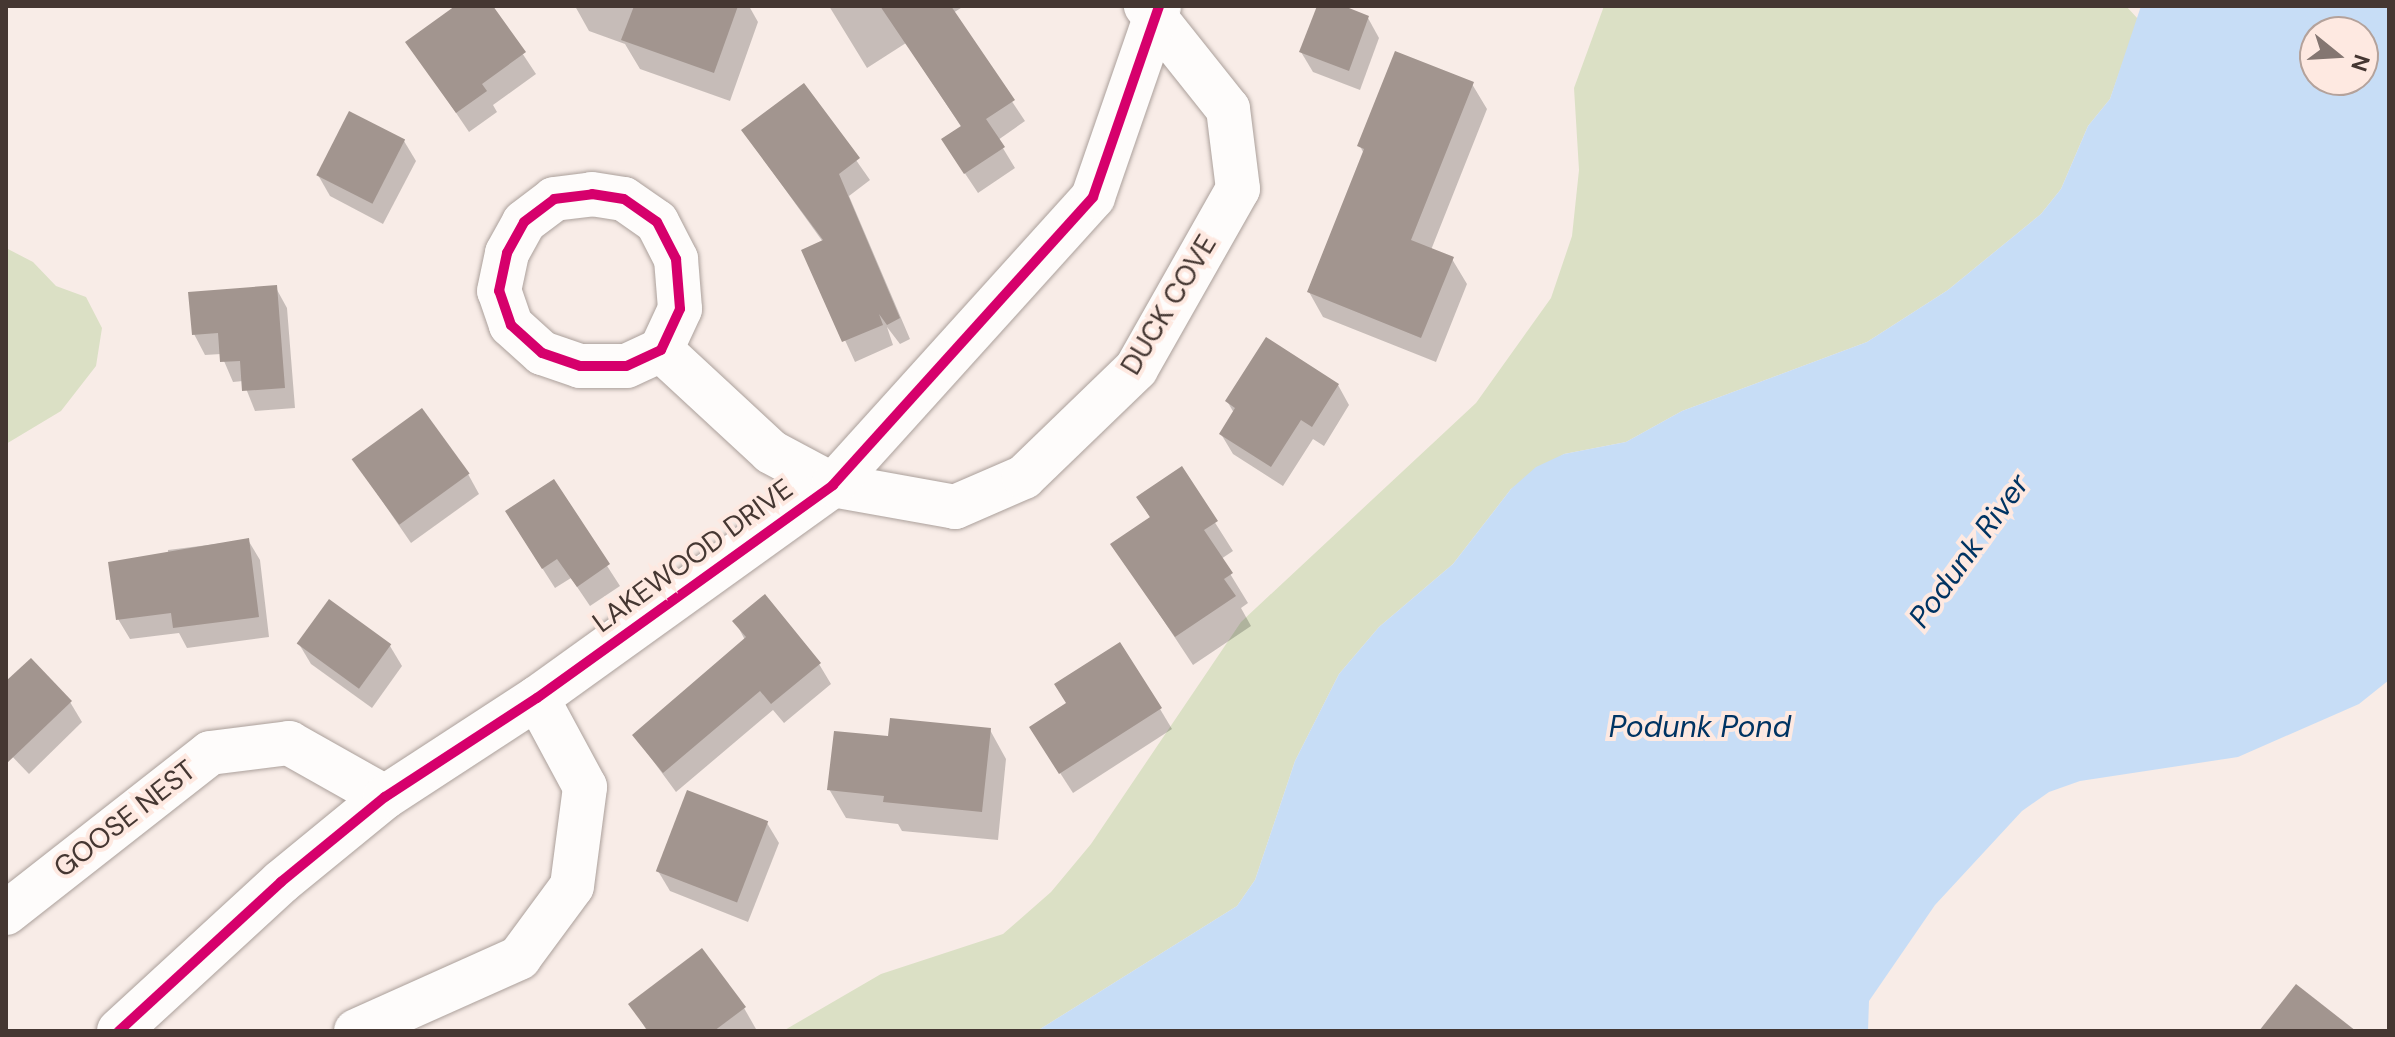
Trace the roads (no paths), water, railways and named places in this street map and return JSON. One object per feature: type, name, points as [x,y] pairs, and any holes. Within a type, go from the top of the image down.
[{"type":"street","name":"LAKEWOOD DRIVE","points":[[119,1031],[281,882],[385,797],[537,698],[833,485],[1093,197],[1154,11]]},
{"type":"street","name":"DUCK COVE","points":[[661,350],[771,452],[833,485],[955,507],[1024,477],[1136,369],[1238,189],[1228,109],[1154,11]]},
{"type":"street","points":[[592,194],[624,199],[657,222],[676,259],[680,309],[661,350],[626,366],[580,366],[542,353],[511,325],[499,291],[507,253],[524,222],[554,199],[592,194]]},
{"type":"street","points":[[356,1031],[519,958],[572,886],[585,787],[537,698]]},
{"type":"street","name":"GOOSE NEST","points":[[6,913],[210,753],[289,743],[385,797]]},
{"type":"water","name":"Podunk Pond","points":[[2141,6],[2389,6],[2389,680],[2359,704],[2238,757],[2080,781],[2049,792],[2022,811],[1935,905],[1869,1001],[1868,1031],[1037,1031],[1237,906],[1255,880],[1295,761],[1339,674],[1379,627],[1453,564],[1511,489],[1536,467],[1564,454],[1626,442],[1682,411],[1867,342],[1948,290],[2041,214],[2061,189],[2088,126],[2110,99]]},
{"type":"water label","name":"Podunk River","points":[[1969,551]]}]
